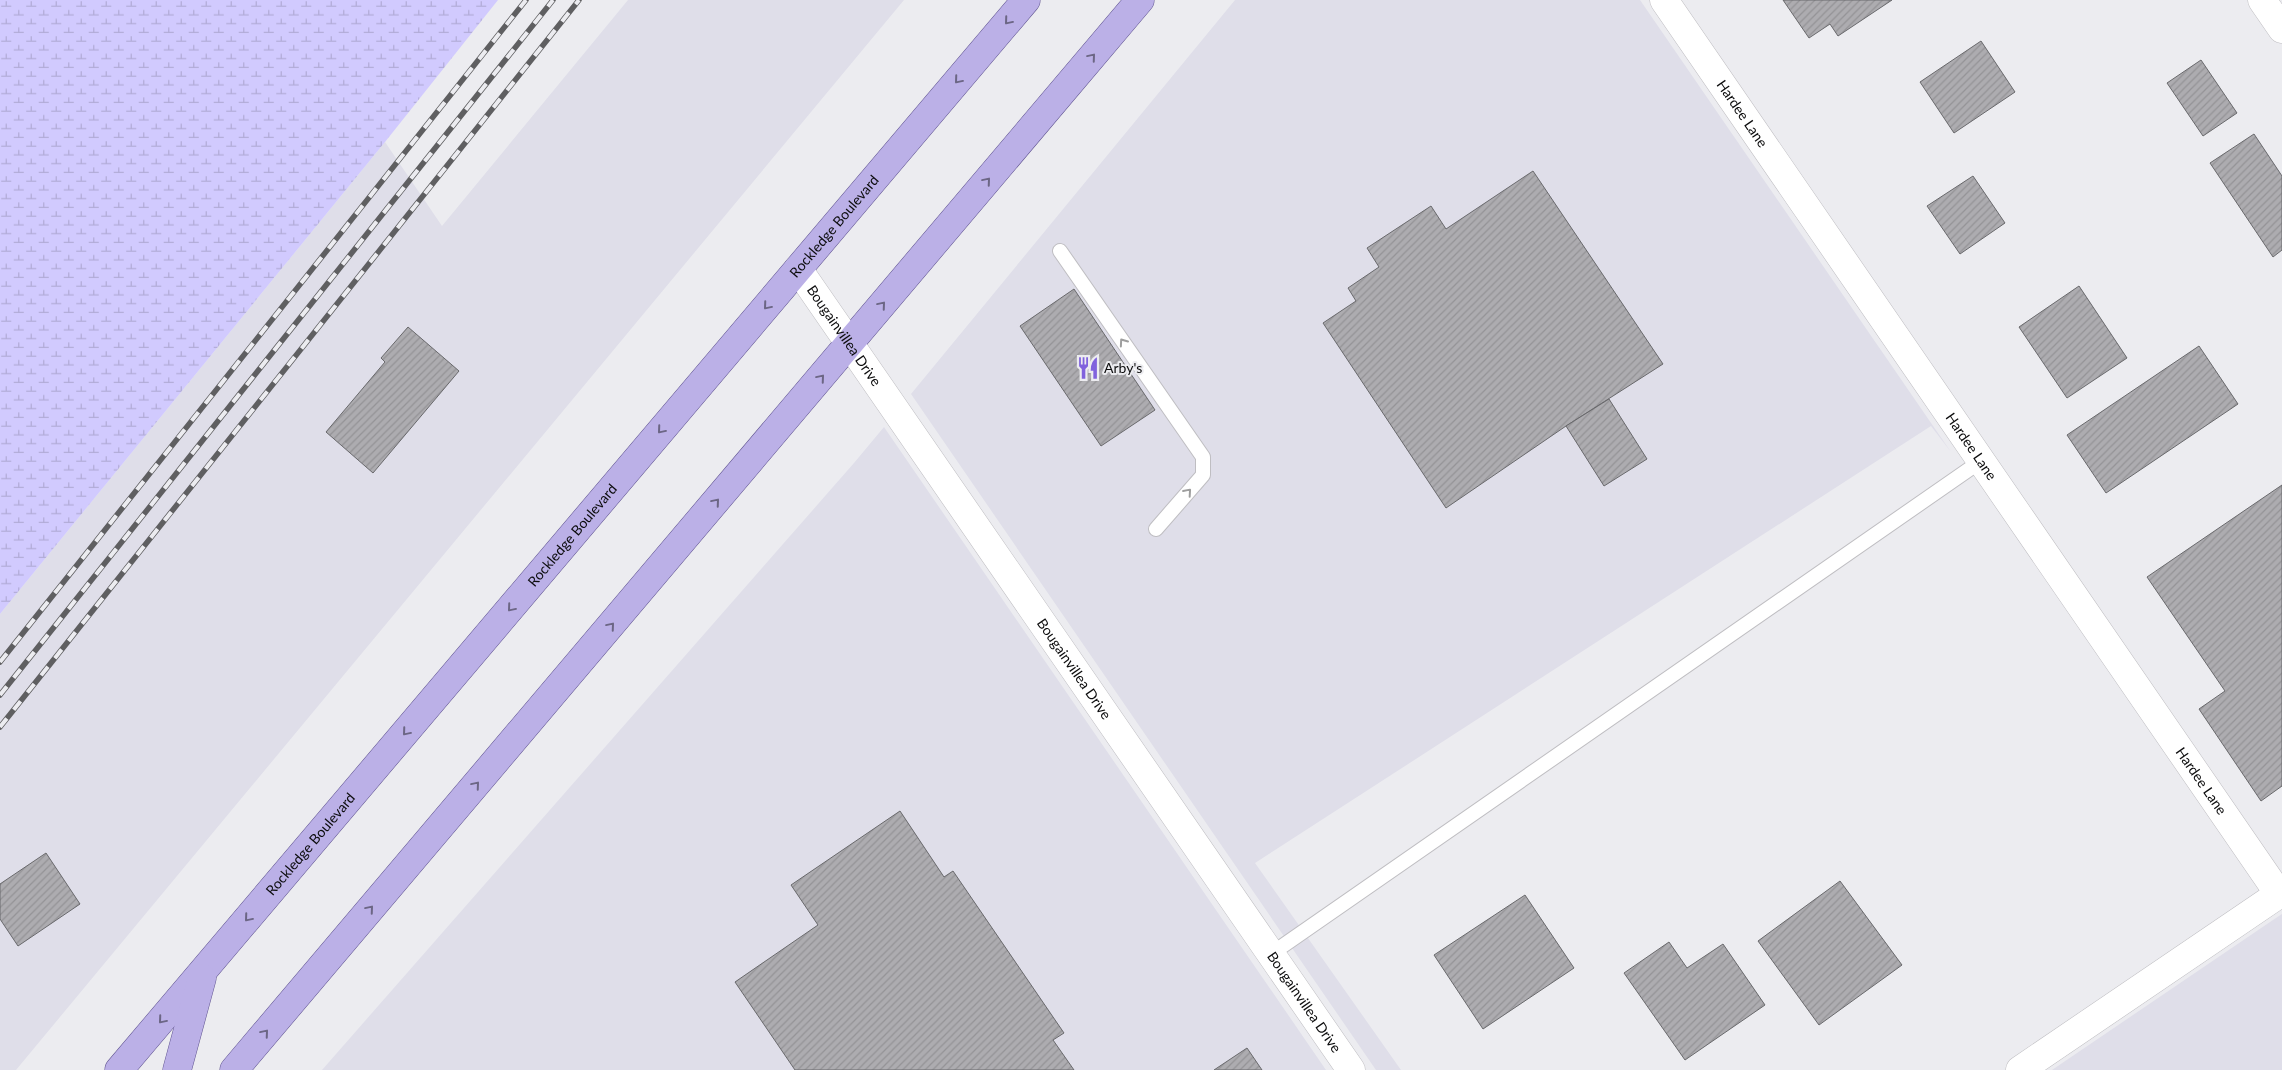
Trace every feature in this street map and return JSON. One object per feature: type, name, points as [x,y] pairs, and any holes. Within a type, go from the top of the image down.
[{"type":"main road","name":"Rockledge Boulevard","points":[[119,1070],[1026,0]]},
{"type":"main road","points":[[234,1070],[1140,0]]},
{"type":"main road","points":[[177,1070],[205,969]]},
{"type":"street","name":"Hardee Lane","points":[[1664,0],[2281,893]]},
{"type":"street","points":[[2262,0],[2282,29]]},
{"type":"street","name":"Bougainvillea Drive","points":[[798,269],[1351,1070]]},
{"type":"street","points":[[2020,1070],[2281,893]]},
{"type":"lane","points":[[1060,250],[1203,457],[1203,475],[1156,529]]},
{"type":"lane","points":[[1271,954],[1981,461]]},
{"type":"shaded area","points":[[628,0],[904,0],[16,1070],[0,1070],[0,614],[385,142],[442,226]]},
{"type":"shaded area","points":[[1235,0],[1640,0],[1951,452],[1931,426],[1255,863],[1401,1070],[1376,1070],[911,394]]},
{"type":"shaded area","points":[[884,427],[1326,1070],[322,1070],[854,463]]},
{"type":"shaded area","points":[[2282,914],[2282,1070],[2052,1070],[2273,920]]},
{"type":"green space","points":[[0,0],[498,0],[385,142],[0,614]]},
{"type":"building","points":[[1783,0],[1892,0],[1838,36],[1830,24],[1809,38]]},
{"type":"building","points":[[1981,41],[2015,92],[1954,133],[1920,82]]},
{"type":"building","points":[[2201,60],[2237,113],[2203,136],[2167,83]]},
{"type":"building","points":[[2254,134],[2282,176],[2282,250],[2273,257],[2210,163]]},
{"type":"building","points":[[1533,171],[1663,364],[1566,426],[1446,508],[1323,323],[1356,301],[1348,288],[1379,267],[1367,248],[1431,206],[1446,229]]},
{"type":"building","points":[[1973,176],[2005,223],[1960,254],[1927,206]]},
{"type":"building","points":[[2079,286],[2127,358],[2067,398],[2019,327]]},
{"type":"building","name":"Arby's","points":[[1074,289],[1155,410],[1101,446],[1020,326]]},
{"type":"building","points":[[408,327],[459,371],[373,473],[326,432],[385,362],[381,358]]},
{"type":"building","points":[[2199,346],[2238,404],[2106,493],[2067,435]]},
{"type":"building","points":[[1609,399],[1647,459],[1604,486],[1566,426]]},
{"type":"building","points":[[2282,485],[2282,786],[2261,801],[2199,709],[2225,691],[2147,577]]},
{"type":"building","points":[[900,811],[944,877],[953,871],[1064,1033],[1053,1040],[1074,1070],[795,1070],[735,982],[818,925],[791,885]]},
{"type":"building","points":[[46,853],[80,904],[18,946],[0,919],[0,884]]},
{"type":"building","points":[[1840,881],[1902,965],[1819,1025],[1758,941]]},
{"type":"building","points":[[1525,895],[1574,968],[1483,1029],[1434,955]]},
{"type":"building","points":[[1669,942],[1687,968],[1723,944],[1765,1005],[1685,1060],[1624,973]]},
{"type":"building","points":[[1247,1048],[1262,1070],[1214,1070]]},
{"type":"railway","points":[[0,662],[526,0]]},
{"type":"railway","points":[[0,695],[553,0]]},
{"type":"railway","points":[[0,727],[579,0]]},
{"type":"place","name":"Arby's","points":[[1088,368]]}]
